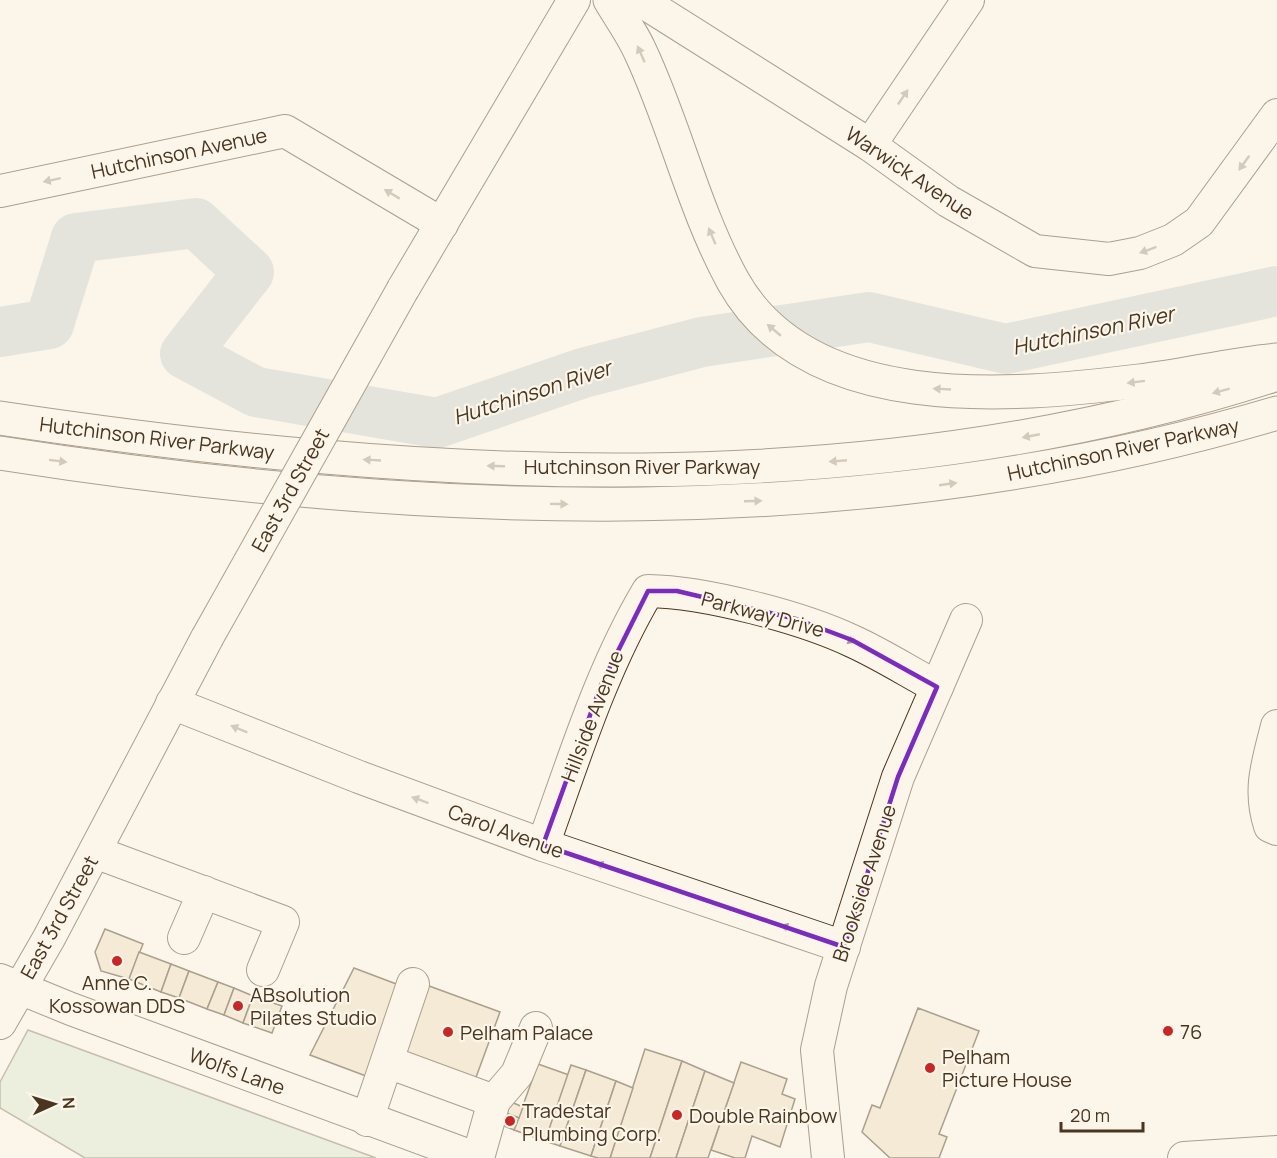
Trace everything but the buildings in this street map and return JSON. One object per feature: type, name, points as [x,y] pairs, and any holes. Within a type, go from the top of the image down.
[{"type":"highway","points":[[610,0],[640,50],[713,239],[738,288],[764,322],[789,343],[820,362],[856,376],[881,382],[981,391],[1121,383],[1234,364],[1277,360]]},
{"type":"highway","name":"Hutchinson River Parkway","points":[[0,418],[198,444],[345,458],[573,468],[760,466],[888,456],[1022,438],[1135,415],[1277,374]]},
{"type":"highway","name":"Hutchinson River Parkway","points":[[0,453],[344,493],[556,504],[719,503],[893,491],[1023,473],[1102,458],[1277,413]]},
{"type":"street","name":"East 3rd Street","points":[[0,1023],[10,983],[95,852],[207,638],[403,289],[574,0]]},
{"type":"street","name":"Warwick Avenue","points":[[640,0],[870,145],[948,201],[1035,251],[1109,259],[1140,253],[1173,240],[1199,222],[1277,115]]},
{"type":"street","points":[[870,145],[968,0]]},
{"type":"street","name":"Hutchinson Avenue","points":[[0,191],[285,131],[442,224]]},
{"type":"street","name":"Parkway Drive","points":[[648,591],[677,591],[796,619],[852,640],[937,687]]},
{"type":"street","name":"Hillside Avenue","points":[[543,845],[601,685],[630,622],[648,591]]},
{"type":"street","name":"Brookside Avenue","points":[[828,1158],[817,1050],[831,986],[898,777],[966,620]]},
{"type":"street","name":"Carol Avenue","points":[[172,703],[359,777],[543,845],[844,947]]},
{"type":"street","points":[[1277,726],[1263,784],[1265,811],[1270,826],[1277,829]]},
{"type":"street","points":[[95,852],[283,922],[263,970]]},
{"type":"street","points":[[184,938],[204,892]]},
{"type":"street","name":"Wolfs Lane","points":[[10,983],[71,1009],[367,1120],[476,1158]]},
{"type":"street","points":[[367,1120],[413,984]]},
{"type":"street","points":[[476,1158],[494,1101],[517,1074],[536,1028]]},
{"type":"street","points":[[388,1062],[494,1101]]},
{"type":"street","points":[[1184,1158],[1277,1152]]},
{"type":"highlighted area","points":[[648,591],[677,591],[796,619],[852,640],[937,687],[898,777],[844,947],[543,845],[601,685]]},
{"type":"green space","points":[[28,1030],[376,1158],[85,1158],[0,1108],[0,1082]]},
{"type":"waterway","name":"Hutchinson River","points":[[0,332],[49,324],[76,238],[196,223],[249,272],[185,354],[256,392],[437,423],[583,373],[702,342],[869,317],[1006,349],[1277,291]]},
{"type":"place","name":"Anne C. Kossowan DDS","points":[[117,961]]},
{"type":"place","name":"ABsolution Pilates Studio","points":[[238,1006]]},
{"type":"place","name":"76","points":[[1168,1031]]},
{"type":"place","name":"Pelham Palace","points":[[448,1032]]},
{"type":"place","name":"Pelham Picture House","points":[[930,1068]]},
{"type":"place","name":"Double Rainbow","points":[[677,1115]]},
{"type":"place","name":"Tradestar Plumbing Corp.","points":[[510,1121]]}]
